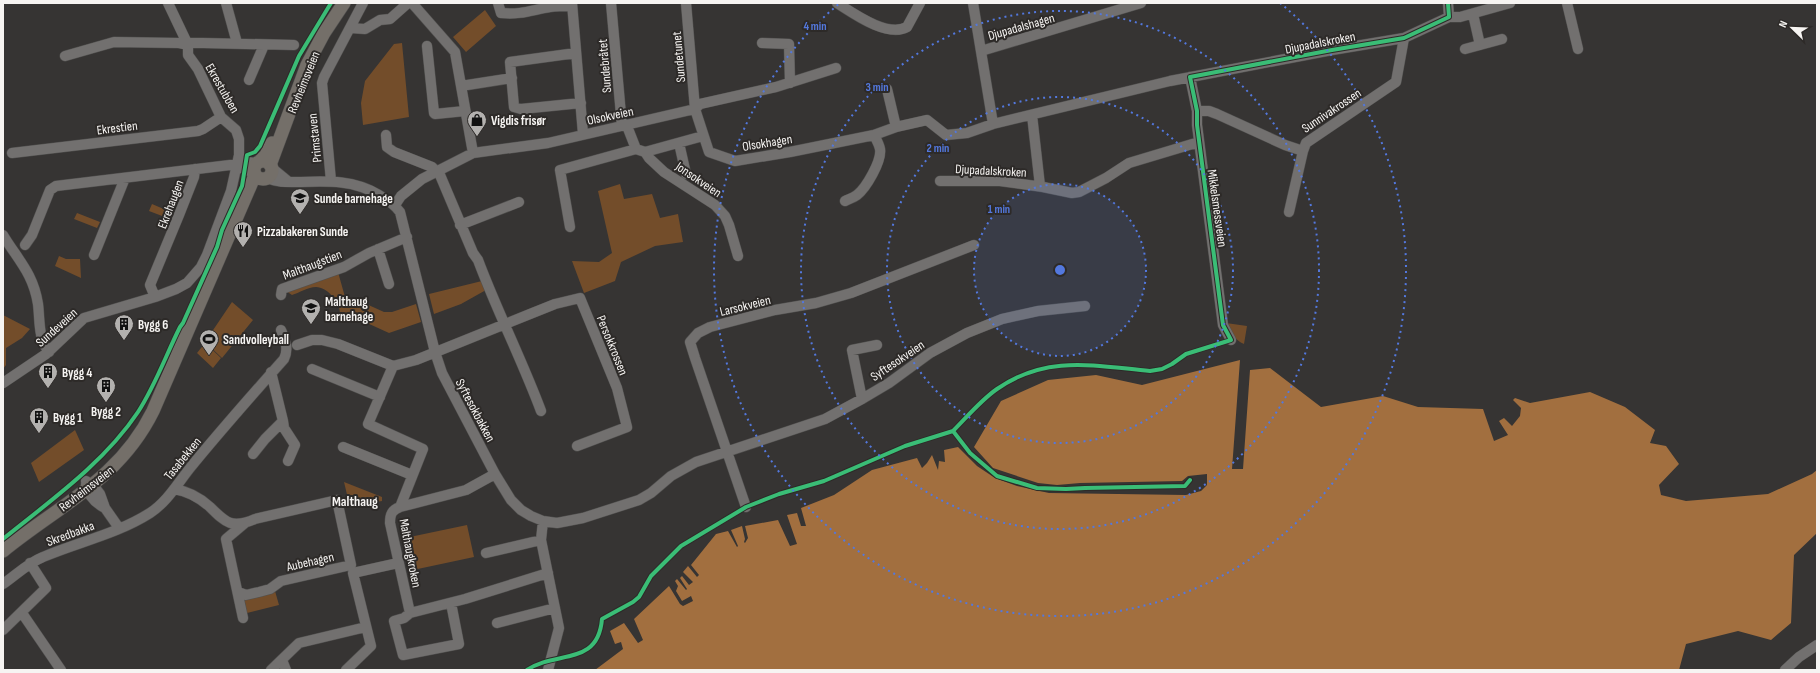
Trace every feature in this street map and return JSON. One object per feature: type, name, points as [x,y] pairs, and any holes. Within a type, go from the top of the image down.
[{"type":"main road","name":"Revheimsveien","points":[[262,170],[266,154],[276,133],[303,63],[320,30],[338,3]]},
{"type":"main road","name":"Revheimsveien","points":[[3,551],[114,466],[134,443],[148,420],[212,274],[262,170],[307,65],[324,33],[344,3]]},
{"type":"street","name":"Ekrestubben","points":[[168,3],[188,45],[188,55],[198,69],[221,117],[238,134],[239,154],[237,165]]},
{"type":"street","points":[[226,3],[237,43]]},
{"type":"street","name":"Primstaven","points":[[331,182],[322,83],[363,3]]},
{"type":"street","points":[[498,3],[501,13],[510,14],[530,12],[549,7],[572,4],[583,134]]},
{"type":"street","name":"Sundebråtet","points":[[611,3],[625,126]]},
{"type":"street","name":"Sundetunet","points":[[686,3],[695,109]]},
{"type":"street","points":[[836,3],[875,24],[894,30],[907,27],[920,3]]},
{"type":"street","points":[[972,3],[993,124]]},
{"type":"street","name":"Djupadalshagen","points":[[981,51],[1141,3]]},
{"type":"street","points":[[1448,3],[1449,17]]},
{"type":"street","name":"Djupadalskroken","points":[[918,121],[927,120],[946,135],[967,133],[993,124],[1190,78],[1332,50],[1404,38],[1449,17],[1460,17],[1510,3]]},
{"type":"street","points":[[1567,3],[1578,49]]},
{"type":"street","points":[[351,28],[365,29],[380,20],[390,19],[413,4],[456,54],[473,154]]},
{"type":"street","points":[[1473,14],[1480,45]]},
{"type":"street","name":"Sunnivakrossen","points":[[1197,111],[1205,111],[1216,114],[1285,145],[1303,151],[1306,143],[1396,82],[1404,38]]},
{"type":"street","points":[[1465,49],[1502,39]]},
{"type":"street","name":"Ekrestubben","points":[[64,56],[114,42],[179,43],[188,45],[191,43],[294,45]]},
{"type":"street","points":[[762,42],[789,44],[790,83]]},
{"type":"street","name":"Ekrestubben","points":[[249,80],[264,45]]},
{"type":"street","points":[[427,46],[435,114],[465,111]]},
{"type":"street","points":[[576,52],[510,62],[514,107],[549,107],[581,103]]},
{"type":"street","name":"Olsokveien","points":[[394,205],[401,196],[422,179],[473,154],[490,150],[542,144],[625,126],[695,109],[700,104],[790,83],[836,68]]},
{"type":"street","points":[[461,86],[512,78]]},
{"type":"street","name":"Mikkelsmessveien","points":[[1190,78],[1197,111],[1223,325],[1231,340]]},
{"type":"street","points":[[887,89],[896,127]]},
{"type":"street","name":"Olsokhagen","points":[[695,109],[709,152],[735,161],[790,152],[874,135],[918,121]]},
{"type":"street","name":"Djupadalskroken","points":[[1032,115],[1040,186]]},
{"type":"street","name":"Ekrestien","points":[[12,153],[198,131],[203,130],[221,117]]},
{"type":"street","name":"Jonsokveien","points":[[625,126],[641,150],[664,172],[716,205],[727,221],[738,256]]},
{"type":"street","points":[[386,135],[387,147],[394,156],[432,167],[440,175],[460,225],[473,253],[478,260],[503,324],[526,373],[541,411]]},
{"type":"street","points":[[845,201],[856,196],[880,158],[880,149],[874,135]]},
{"type":"street","name":"Jonsokveien","points":[[570,227],[560,170],[641,150],[679,143],[703,136]]},
{"type":"street","name":"Djupadalskroken","points":[[940,181],[1000,181],[1040,186],[1072,193],[1079,192],[1129,164],[1200,142]]},
{"type":"street","name":"Jonsokveien","points":[[679,143],[686,174]]},
{"type":"street","points":[[1289,212],[1303,151]]},
{"type":"street","points":[[25,245],[32,235],[50,190],[53,187],[194,169],[237,165],[262,170],[279,183],[331,182],[358,185],[372,191],[394,205]]},
{"type":"street","name":"Sundeveien","points":[[3,383],[49,352],[84,318],[154,297],[182,286],[194,276],[201,267],[207,255],[231,191],[237,165]]},
{"type":"street","name":"Ekrehaugen","points":[[154,297],[150,285],[167,247],[194,177],[194,169]]},
{"type":"street","points":[[94,255],[125,178]]},
{"type":"street","points":[[460,225],[519,202]]},
{"type":"street","name":"Syftesokbakken","points":[[394,205],[400,212],[435,352],[447,385],[495,474],[515,505],[526,513],[543,521],[557,523],[571,521],[639,500],[652,493],[684,468],[710,456],[727,453]]},
{"type":"street","points":[[3,235],[33,283],[38,304],[41,335],[49,352]]},
{"type":"street","name":"Malthaugstien","points":[[281,295],[282,289],[344,267],[369,253],[407,236]]},
{"type":"street","name":"Larsokveien","points":[[746,507],[690,342],[698,334],[710,327],[775,310],[816,304],[851,293],[974,245]]},
{"type":"street","points":[[378,249],[389,284]]},
{"type":"street","name":"Persokkrossen","points":[[393,366],[416,360],[556,304],[580,298],[617,388],[627,427],[577,446]]},
{"type":"street","name":"Syftesokveien","points":[[727,453],[825,419],[889,383],[930,353],[973,330],[1002,319],[1038,311],[1085,306]]},
{"type":"street","name":"Tasabekken","points":[[119,528],[152,512],[174,489],[190,468],[272,372],[286,354],[287,347],[281,330]]},
{"type":"street","points":[[297,345],[312,340],[322,340],[338,344],[393,366],[368,424],[423,449],[400,507]]},
{"type":"street","points":[[862,399],[852,350],[877,344]]},
{"type":"street","points":[[312,369],[380,397]]},
{"type":"street","points":[[272,372],[284,428],[295,445],[288,461]]},
{"type":"street","points":[[253,454],[282,421]]},
{"type":"street","points":[[343,447],[412,475]]},
{"type":"street","name":"Malthaugkroken","points":[[410,613],[398,563],[390,516],[395,509],[400,507],[466,490],[495,474]]},
{"type":"street","points":[[89,486],[99,505],[105,508],[119,528]]},
{"type":"street","name":"Aubehagen","points":[[174,489],[186,491],[201,500],[224,521],[245,523]]},
{"type":"street","name":"Aubehagen","points":[[238,592],[246,595],[270,590],[281,581],[351,565],[336,500],[245,523],[226,539],[243,618]]},
{"type":"street","points":[[543,521],[541,540],[559,628],[548,670]]},
{"type":"street","name":"Skredbakka","points":[[3,584],[42,557],[96,538],[119,528]]},
{"type":"street","points":[[486,553],[541,540]]},
{"type":"street","points":[[346,670],[370,646],[353,573],[398,563]]},
{"type":"street","points":[[3,630],[46,588],[30,564]]},
{"type":"street","points":[[451,603],[459,644],[403,655],[394,620],[404,618],[410,613],[476,596],[548,573]]},
{"type":"street","points":[[497,623],[555,608]]},
{"type":"street","points":[[22,613],[61,670]]},
{"type":"street","points":[[271,670],[300,643],[366,627]]},
{"type":"street","points":[[1785,670],[1799,657],[1817,645]]},
{"type":"street","points":[[282,660],[286,670]]},
{"type":"shaded area","points":[[485,10],[496,26],[466,52],[453,37]]},
{"type":"shaded area","points":[[402,43],[409,117],[363,125],[361,103],[365,81],[394,44]]},
{"type":"shaded area","points":[[620,184],[624,199],[652,194],[660,218],[678,214],[683,242],[655,246],[621,262],[615,281],[584,293],[572,261],[599,262],[612,253],[598,191]]},
{"type":"shaded area","points":[[152,204],[173,213],[170,219],[149,211]]},
{"type":"shaded area","points":[[77,213],[100,222],[97,228],[74,219]]},
{"type":"shaded area","points":[[59,256],[66,259],[80,259],[81,278],[55,266]]},
{"type":"shaded area","points":[[338,272],[347,300],[353,298],[384,312],[392,312],[416,304],[421,322],[389,333],[359,319],[340,313],[338,304],[332,296],[320,288],[310,288],[292,295],[286,291]]},
{"type":"shaded area","points":[[482,281],[486,290],[461,304],[434,314],[429,294]]},
{"type":"shaded area","points":[[232,302],[253,320],[222,358],[205,342]]},
{"type":"shaded area","points":[[3,315],[30,329],[22,338],[6,348],[6,365],[3,369]]},
{"type":"shaded area","points":[[1226,323],[1247,326],[1244,344],[1236,338]]},
{"type":"shaded area","name":"Sandvolleyball","points":[[205,343],[221,358],[213,368],[197,353]]},
{"type":"shaded area","points":[[1240,360],[1232,469],[1243,469],[1250,370],[1270,368],[1321,407],[1383,396],[1418,407],[1483,409],[1494,441],[1508,435],[1499,421],[1504,418],[1512,426],[1520,416],[1521,408],[1513,400],[1515,398],[1530,403],[1590,392],[1625,407],[1655,430],[1650,443],[1666,446],[1679,464],[1659,485],[1661,495],[1686,501],[1768,494],[1812,474],[1817,470],[1817,533],[1794,555],[1791,623],[1771,640],[1738,631],[1686,644],[1679,670],[595,670],[623,649],[621,642],[615,644],[610,631],[624,623],[638,643],[643,640],[634,619],[669,586],[680,604],[683,606],[693,601],[691,596],[682,601],[676,591],[678,586],[675,581],[677,579],[686,590],[687,589],[680,578],[682,576],[689,585],[693,582],[683,572],[688,566],[697,577],[699,575],[691,565],[716,534],[728,531],[737,547],[738,546],[731,530],[742,526],[745,543],[748,538],[745,526],[778,520],[790,546],[797,544],[787,515],[797,513],[801,526],[806,526],[801,508],[834,495],[872,470],[917,458],[922,468],[932,455],[938,470],[939,461],[945,462],[944,450],[958,447],[977,466],[995,478],[1017,486],[1049,493],[1186,495],[1201,491],[1207,485],[1207,474],[1188,476],[1182,481],[1080,483],[1057,485],[1038,483],[993,468],[974,447],[1001,401],[1048,380],[1096,375],[1142,385]]},
{"type":"shaded area","points":[[75,430],[84,450],[39,482],[31,463]]},
{"type":"shaded area","points":[[344,482],[382,497],[382,501],[350,507]]},
{"type":"shaded area","points":[[467,525],[474,557],[413,570],[405,538]]},
{"type":"shaded area","points":[[275,591],[279,605],[247,613],[244,598]]},
{"type":"cycle path","points":[[3,539],[93,465],[124,431],[138,412],[183,323],[217,247],[222,230],[242,186],[247,155],[255,152],[260,146],[299,56],[331,3]]},
{"type":"cycle path","points":[[953,431],[991,393],[1016,378],[1034,371],[1072,365],[1091,365],[1150,371],[1162,369],[1186,354],[1231,340],[1223,325],[1197,125],[1197,111],[1190,77],[1404,38],[1449,17],[1448,3]]},
{"type":"cycle path","points":[[527,670],[538,664],[584,651],[593,644],[599,634],[602,619],[633,602],[639,597],[651,576],[681,546],[746,507],[779,494],[824,481],[905,446],[953,431],[970,453],[997,476],[1037,488],[1066,489],[1185,486],[1190,480]]},
{"type":"place","name":"Vigdis frisør","points":[[477,137]]},
{"type":"place","name":"Sunde barnehage","points":[[300,215]]},
{"type":"place","name":"Pizzabakeren Sunde","points":[[243,248]]},
{"type":"place","name":"Malthaug barnehage","points":[[311,325]]},
{"type":"place","name":"Bygg 6","points":[[124,341]]},
{"type":"place","name":"Sandvolleyball","points":[[209,356]]},
{"type":"place","name":"Bygg 4","points":[[48,389]]},
{"type":"place","name":"Bygg 2","points":[[106,403]]},
{"type":"place","name":"Bygg 1","points":[[39,434]]},
{"type":"district","name":"Malthaug","points":[[355,501]]}]
